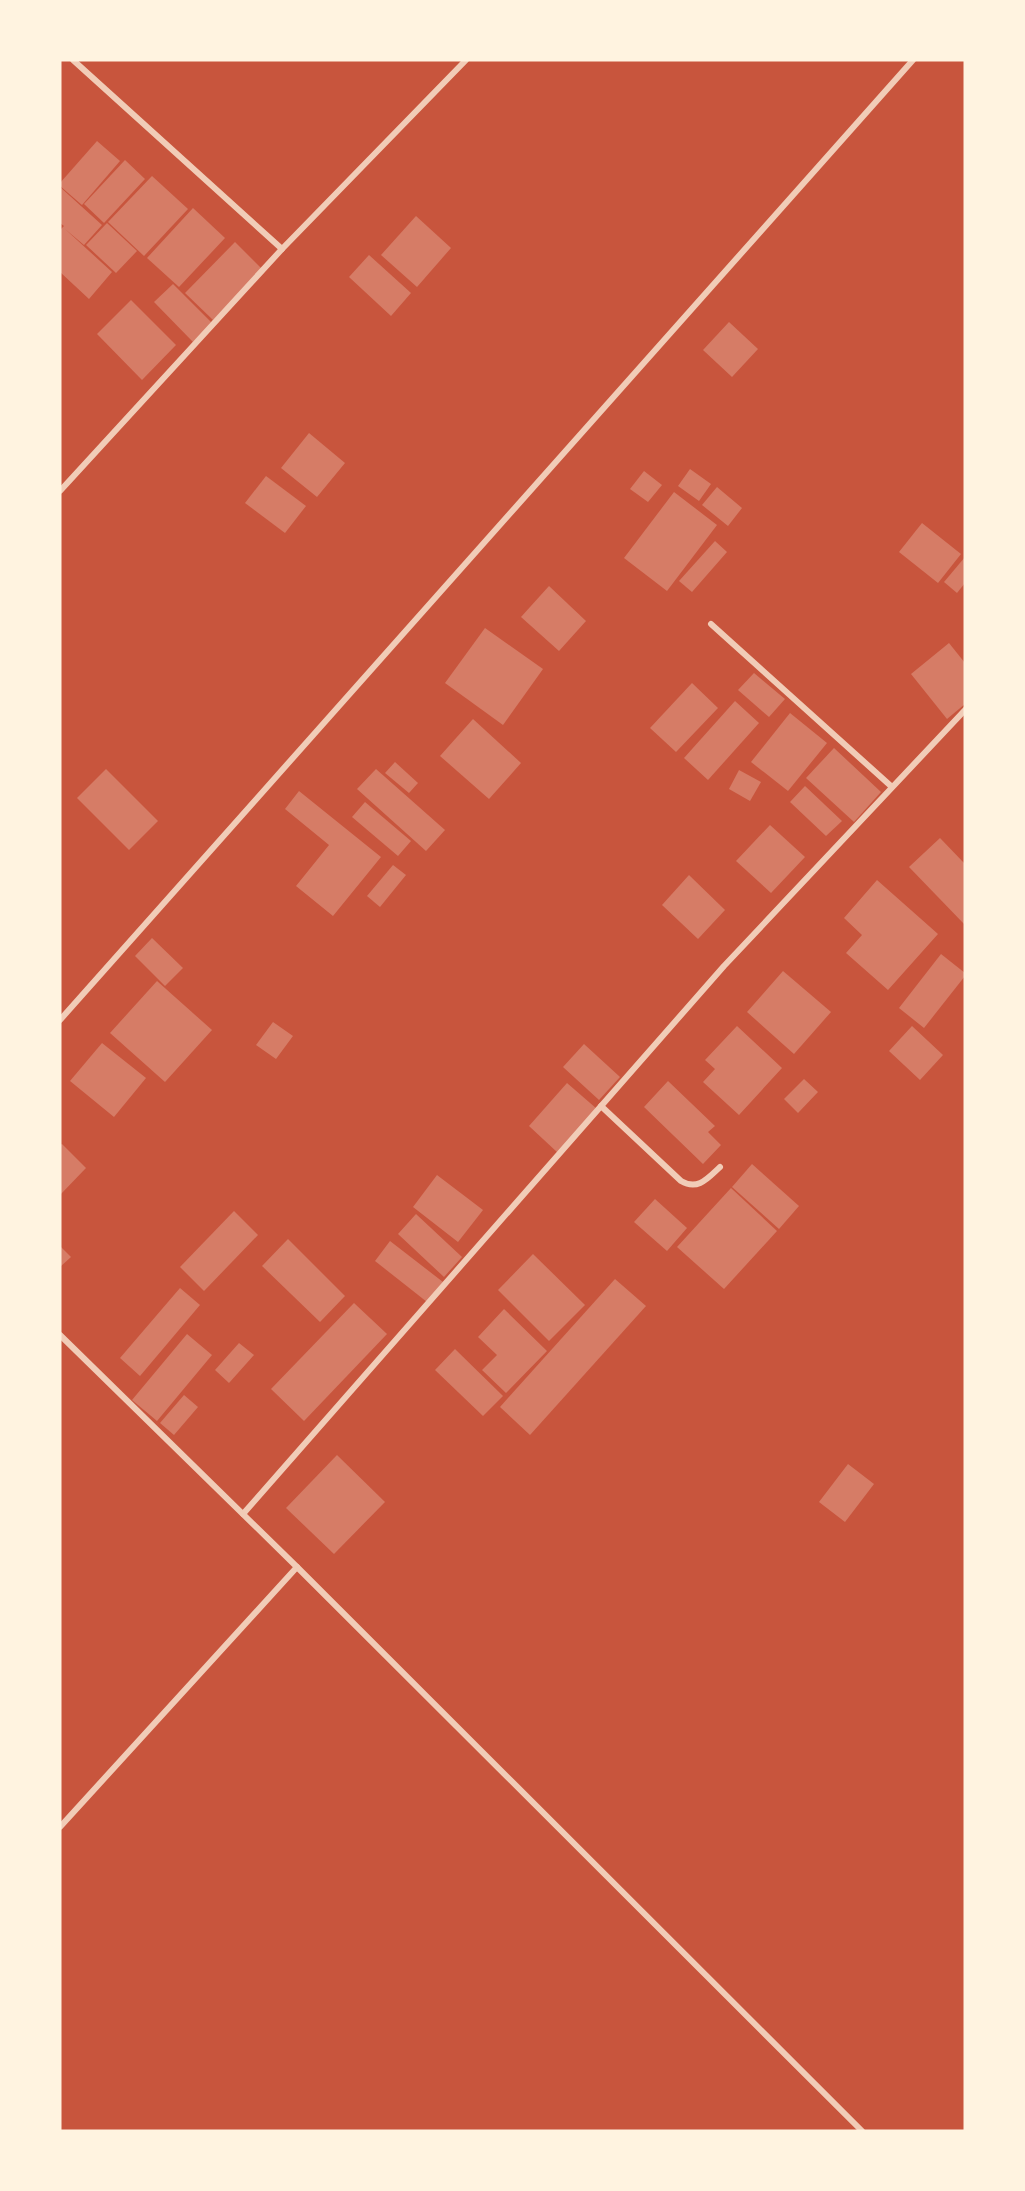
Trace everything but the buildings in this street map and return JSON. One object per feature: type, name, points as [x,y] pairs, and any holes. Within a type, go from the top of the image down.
[{"type":"street","points":[[73,60],[282,249]]},
{"type":"street","points":[[60,491],[282,249],[466,60]]},
{"type":"street","points":[[60,1020],[913,60]]},
{"type":"street","points":[[711,624],[892,787]]},
{"type":"street","points":[[243,1514],[724,966],[965,710]]},
{"type":"street","points":[[601,1106],[688,1185],[703,1182],[720,1167]]},
{"type":"street","points":[[60,1335],[297,1567],[862,2131]]},
{"type":"street","points":[[60,1827],[297,1567]]}]
